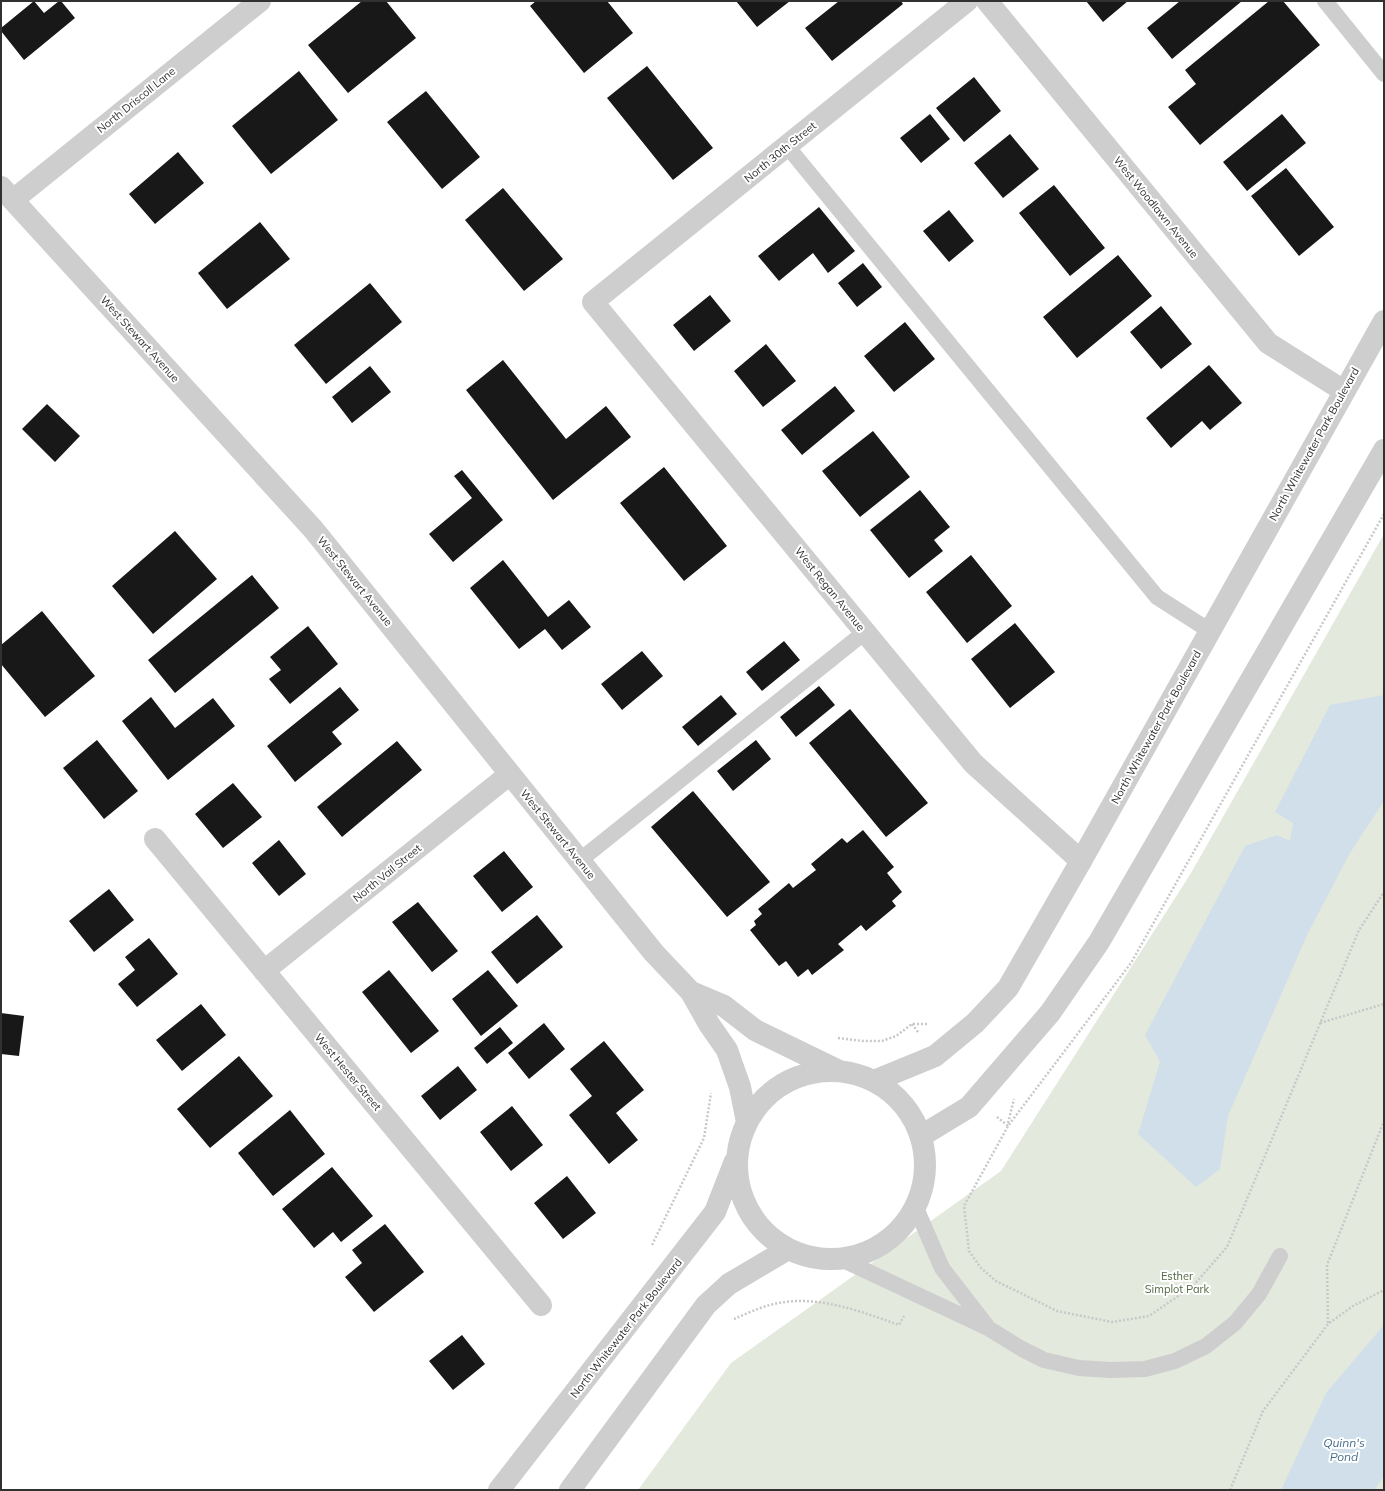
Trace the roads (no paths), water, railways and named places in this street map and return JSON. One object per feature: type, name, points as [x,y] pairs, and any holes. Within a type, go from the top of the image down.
[{"type":"street","name":"North Driscoll Lane","points":[[7,193],[260,1]]},
{"type":"street","name":"North 30th Street","points":[[593,302],[967,1]]},
{"type":"street","name":"West Woodlawn Avenue","points":[[987,1],[1268,344],[1344,391]]},
{"type":"street","name":"West Stewart Avenue","points":[[7,193],[313,529],[654,953],[691,992],[709,1024],[727,1050],[740,1087],[747,1122]]},
{"type":"street","name":"West Regan Avenue","points":[[593,302],[973,763],[1082,861]]},
{"type":"street","name":"North Whitewater Park Boulevard","points":[[874,1081],[935,1056],[975,1023],[1008,988],[1082,861],[1384,320]]},
{"type":"street","points":[[921,1136],[969,1107],[1050,1014],[1099,942],[1384,450]]},
{"type":"street","name":"North Vail Street","points":[[264,971],[510,774]]},
{"type":"street","name":"West Hester Street","points":[[154,839],[541,1305]]},
{"type":"street","name":"West Stewart Avenue","points":[[691,992],[724,1006],[755,1030],[839,1071]]},
{"type":"street","points":[[839,1071],[857,1074],[874,1081],[894,1095],[902,1104],[910,1114],[921,1136],[926,1160],[923,1185],[916,1208],[897,1233],[872,1250],[841,1259],[814,1258],[788,1249],[766,1232],[749,1210],[739,1184],[737,1156],[740,1138],[747,1122],[763,1099],[785,1082],[811,1073],[839,1071]]},
{"type":"street","name":"North Whitewater Park Boulevard","points":[[499,1490],[715,1212],[737,1156]]},
{"type":"street","points":[[570,1490],[706,1305],[729,1284],[788,1249]]},
{"type":"lane","points":[[1325,1],[1384,74]]},
{"type":"lane","points":[[787,146],[1157,597],[1210,631]]},
{"type":"lane","points":[[579,861],[865,632]]},
{"type":"lane","points":[[916,1208],[942,1268],[988,1328]]},
{"type":"lane","points":[[841,1259],[988,1328],[1022,1349],[1044,1360],[1079,1368],[1110,1370],[1145,1369],[1175,1361],[1206,1346],[1229,1327],[1259,1294],[1280,1256]]},
{"type":"water","points":[[1384,695],[1384,801],[1350,853],[1308,933],[1228,1116],[1220,1169],[1196,1187],[1138,1134],[1160,1062],[1145,1035],[1245,846],[1277,835],[1290,841],[1293,823],[1275,812],[1330,705]]},
{"type":"water","name":"Quinn's Pond","points":[[1383,1326],[1384,1476],[1374,1490],[1281,1490],[1326,1393]]},
{"type":"park label","name":"Esther Simplot Park","points":[[1177,1282]]}]
